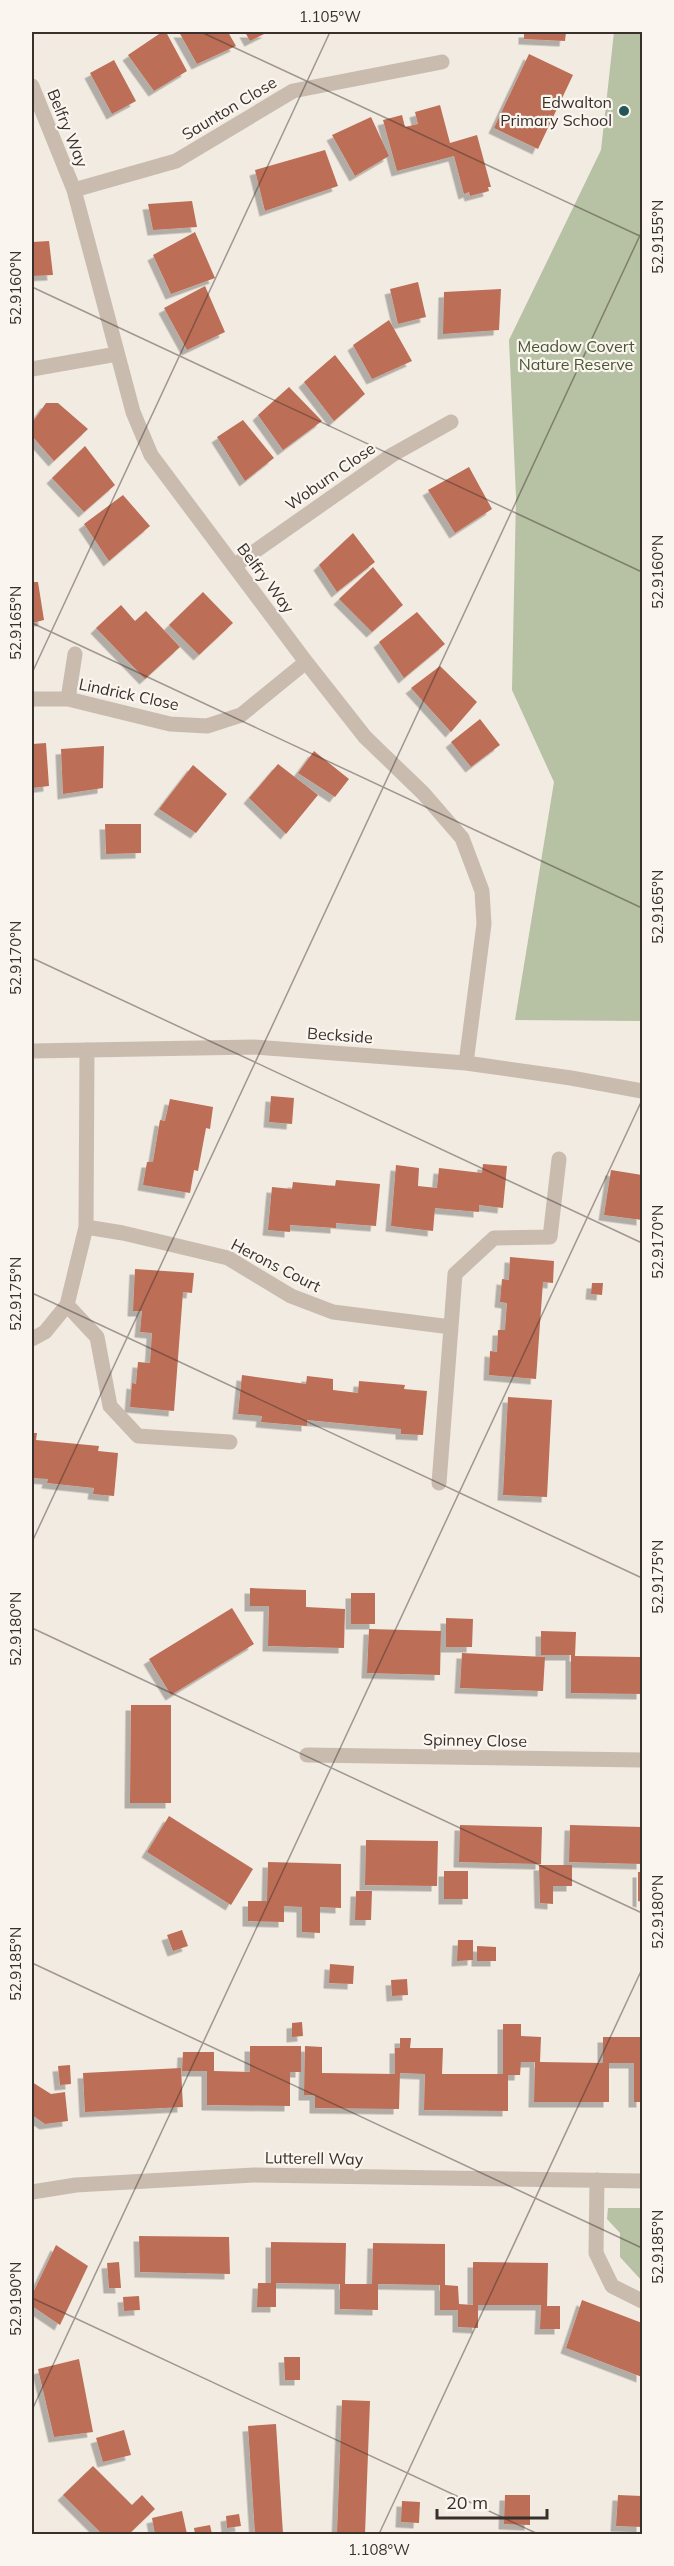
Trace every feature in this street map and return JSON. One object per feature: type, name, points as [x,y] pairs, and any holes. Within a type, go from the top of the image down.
[{"type":"street","name":"Saunton Close","points":[[74,190],[176,161],[293,91],[442,62]]},
{"type":"street","name":"Belfry Way","points":[[32,86],[74,190],[133,412],[151,455],[365,737],[423,793],[462,838],[482,891],[484,924],[466,1063]]},
{"type":"street","points":[[32,369],[117,354]]},
{"type":"street","name":"Woburn Close","points":[[234,566],[392,455],[451,422]]},
{"type":"street","points":[[68,699],[75,654]]},
{"type":"street","name":"Lindrick Close","points":[[32,699],[68,699],[170,723],[207,726],[241,715],[306,662]]},
{"type":"street","name":"Beckside","points":[[32,1051],[254,1047],[466,1063],[571,1078],[642,1092]]},
{"type":"street","points":[[32,1339],[45,1332],[67,1305],[86,1227],[87,1050]]},
{"type":"street","points":[[439,1483],[455,1274],[494,1238],[550,1237],[559,1159]]},
{"type":"street","name":"Herons Court","points":[[86,1227],[123,1233],[228,1258],[291,1296],[333,1312],[451,1327]]},
{"type":"street","points":[[67,1305],[97,1337],[110,1406],[138,1436],[230,1442]]},
{"type":"street","name":"Spinney Close","points":[[307,1755],[642,1760]]},
{"type":"street","name":"Lutterell Way","points":[[32,2192],[76,2185],[254,2175],[642,2181]]},
{"type":"street","points":[[597,2181],[596,2253],[612,2286],[642,2301]]},
{"type":"green space","name":"Meadow Covert Nature Reserve","points":[[614,32],[642,32],[642,1021],[515,1020],[554,782],[512,690],[516,497],[509,340],[601,150]]},
{"type":"green space","points":[[608,2208],[642,2208],[642,2281],[620,2257],[620,2233],[607,2219]]},
{"type":"building","points":[[162,32],[166,32],[187,71],[154,91],[128,55]]},
{"type":"building","points":[[179,32],[228,32],[236,46],[197,64]]},
{"type":"building","points":[[245,32],[268,32],[250,41]]},
{"type":"building","points":[[524,32],[566,32],[565,41],[524,39]]},
{"type":"building","points":[[529,54],[573,75],[538,149],[494,128]]},
{"type":"building","points":[[114,60],[136,101],[112,114],[90,73]]},
{"type":"building","points":[[440,105],[450,143],[477,135],[491,187],[488,187],[489,191],[470,196],[469,192],[464,194],[454,156],[397,171],[383,120],[402,115],[405,127],[418,124],[415,112]]},
{"type":"building","points":[[371,117],[389,156],[355,176],[332,135]]},
{"type":"building","points":[[325,150],[338,186],[265,211],[255,170]]},
{"type":"building","points":[[192,201],[197,227],[153,230],[148,204]]},
{"type":"building","points":[[195,232],[215,278],[171,294],[153,255]]},
{"type":"building","points":[[49,241],[53,275],[32,276],[32,242]]},
{"type":"building","points":[[418,282],[426,317],[398,324],[390,289]]},
{"type":"building","points":[[205,286],[225,332],[187,350],[164,308]]},
{"type":"building","points":[[501,289],[499,330],[443,334],[444,292]]},
{"type":"building","points":[[389,320],[412,361],[372,379],[353,345]]},
{"type":"building","points":[[335,355],[365,394],[334,421],[304,382]]},
{"type":"building","points":[[289,387],[322,421],[283,450],[258,415]]},
{"type":"building","points":[[46,403],[58,403],[88,429],[54,461],[32,436],[32,423]]},
{"type":"building","points":[[243,420],[274,458],[245,481],[217,437]]},
{"type":"building","points":[[85,446],[115,485],[84,512],[52,478]]},
{"type":"building","points":[[469,467],[492,509],[455,533],[428,490]]},
{"type":"building","points":[[123,495],[150,526],[109,561],[84,524]]},
{"type":"building","points":[[353,533],[375,562],[337,592],[319,565]]},
{"type":"building","points":[[373,567],[403,605],[372,632],[339,599]]},
{"type":"building","points":[[32,582],[38,582],[44,620],[32,623]]},
{"type":"building","points":[[203,592],[233,623],[199,655],[169,625]]},
{"type":"building","points":[[121,605],[135,621],[146,611],[180,647],[145,679],[96,628]]},
{"type":"building","points":[[417,612],[445,644],[404,678],[379,642]]},
{"type":"building","points":[[440,666],[477,702],[451,732],[411,688]]},
{"type":"building","points":[[480,719],[500,745],[471,767],[451,742]]},
{"type":"building","points":[[46,743],[49,786],[32,788],[32,744]]},
{"type":"building","points":[[104,746],[103,788],[63,794],[61,749]]},
{"type":"building","points":[[314,751],[349,779],[335,797],[298,773]]},
{"type":"building","points":[[278,764],[318,795],[286,834],[249,798]]},
{"type":"building","points":[[193,765],[227,794],[196,833],[159,809]]},
{"type":"building","points":[[105,824],[141,824],[141,853],[106,854]]},
{"type":"building","points":[[271,1096],[294,1098],[292,1124],[269,1122]]},
{"type":"building","points":[[170,1099],[213,1107],[210,1129],[206,1128],[198,1171],[194,1170],[190,1193],[143,1185],[147,1162],[153,1162],[160,1120],[165,1121]]},
{"type":"building","points":[[483,1164],[507,1166],[503,1208],[479,1205],[479,1212],[435,1208],[433,1231],[391,1226],[396,1165],[419,1168],[418,1186],[437,1188],[439,1168],[482,1173]]},
{"type":"building","points":[[611,1170],[642,1175],[642,1220],[604,1215]]},
{"type":"building","points":[[336,1180],[380,1184],[376,1226],[336,1223],[336,1228],[290,1225],[290,1232],[268,1230],[272,1187],[292,1189],[293,1182],[335,1186]]},
{"type":"building","points":[[510,1257],[554,1261],[553,1283],[543,1282],[536,1379],[489,1375],[490,1351],[497,1352],[498,1330],[505,1330],[507,1303],[500,1302],[502,1279],[509,1280]]},
{"type":"building","points":[[135,1269],[194,1273],[192,1293],[183,1292],[174,1411],[130,1407],[132,1383],[136,1384],[138,1362],[150,1363],[152,1333],[140,1332],[142,1311],[133,1311]]},
{"type":"building","points":[[592,1283],[603,1283],[602,1295],[591,1294]]},
{"type":"building","points":[[242,1375],[306,1384],[307,1376],[333,1379],[333,1390],[358,1393],[359,1381],[405,1385],[404,1389],[427,1391],[423,1435],[401,1434],[401,1429],[307,1420],[307,1426],[261,1422],[262,1416],[238,1414]]},
{"type":"building","points":[[508,1397],[552,1400],[547,1497],[503,1495]]},
{"type":"building","points":[[32,1433],[37,1433],[36,1440],[99,1446],[98,1451],[118,1453],[114,1496],[93,1494],[94,1488],[47,1483],[48,1479],[32,1478]]},
{"type":"building","points":[[250,1588],[306,1590],[306,1607],[345,1609],[344,1648],[268,1646],[269,1606],[250,1606]]},
{"type":"building","points":[[351,1593],[375,1593],[375,1624],[351,1624]]},
{"type":"building","points":[[232,1608],[254,1644],[171,1695],[149,1659]]},
{"type":"building","points":[[446,1618],[473,1619],[472,1647],[446,1647]]},
{"type":"building","points":[[369,1629],[441,1631],[440,1675],[367,1673]]},
{"type":"building","points":[[541,1631],[576,1632],[575,1656],[642,1657],[642,1694],[571,1693],[571,1655],[541,1655]]},
{"type":"building","points":[[462,1653],[545,1657],[543,1691],[460,1688]]},
{"type":"building","points":[[131,1705],[171,1705],[171,1803],[130,1803]]},
{"type":"building","points":[[169,1816],[253,1869],[231,1905],[147,1852]]},
{"type":"building","points":[[460,1825],[542,1827],[541,1864],[459,1862]]},
{"type":"building","points":[[570,1825],[642,1827],[642,1864],[569,1862]]},
{"type":"building","points":[[366,1840],[438,1841],[437,1886],[365,1885]]},
{"type":"building","points":[[268,1862],[341,1864],[341,1908],[320,1907],[320,1933],[302,1932],[302,1907],[284,1906],[284,1922],[248,1921],[248,1901],[267,1901]]},
{"type":"building","points":[[539,1865],[572,1865],[572,1886],[553,1886],[553,1904],[540,1903]]},
{"type":"building","points":[[444,1871],[468,1871],[468,1899],[444,1899]]},
{"type":"building","points":[[638,1872],[642,1872],[642,1902],[638,1901]]},
{"type":"building","points":[[356,1891],[372,1891],[371,1920],[355,1920]]},
{"type":"building","points":[[182,1930],[188,1946],[173,1951],[167,1935]]},
{"type":"building","points":[[458,1940],[473,1940],[473,1960],[457,1961]]},
{"type":"building","points":[[477,1946],[496,1947],[496,1961],[477,1961]]},
{"type":"building","points":[[330,1964],[354,1966],[353,1984],[329,1983]]},
{"type":"building","points":[[407,1979],[408,1995],[392,1996],[391,1980]]},
{"type":"building","points":[[302,2022],[303,2036],[292,2037],[292,2023]]},
{"type":"building","points":[[503,2024],[521,2024],[521,2036],[541,2037],[540,2062],[603,2063],[603,2037],[640,2037],[642,2102],[634,2102],[634,2063],[609,2063],[609,2102],[534,2102],[535,2062],[521,2062],[520,2075],[508,2075],[508,2111],[424,2110],[425,2074],[400,2073],[399,2109],[315,2108],[315,2095],[304,2095],[305,2046],[322,2047],[322,2073],[395,2074],[395,2048],[400,2048],[400,2038],[411,2038],[410,2048],[443,2048],[442,2074],[503,2074]]},
{"type":"building","points":[[250,2046],[301,2046],[301,2072],[290,2072],[290,2106],[207,2105],[207,2071],[182,2071],[183,2052],[214,2052],[214,2071],[250,2072]]},
{"type":"building","points":[[70,2065],[71,2084],[60,2085],[58,2066]]},
{"type":"building","points":[[181,2068],[183,2107],[85,2112],[83,2073]]},
{"type":"building","points":[[32,2082],[51,2094],[65,2092],[68,2121],[45,2124],[32,2115]]},
{"type":"building","points":[[139,2236],[229,2237],[230,2274],[140,2272]]},
{"type":"building","points":[[271,2242],[346,2243],[345,2284],[372,2284],[373,2243],[445,2244],[445,2285],[458,2286],[459,2304],[473,2305],[473,2262],[548,2263],[547,2306],[560,2306],[560,2329],[540,2329],[541,2305],[478,2305],[478,2328],[458,2327],[458,2310],[440,2310],[440,2285],[378,2284],[378,2310],[340,2309],[340,2284],[276,2283],[276,2307],[257,2307],[258,2283],[271,2283]]},
{"type":"building","points":[[56,2245],[88,2266],[60,2325],[32,2306],[32,2295]]},
{"type":"building","points":[[119,2262],[121,2288],[109,2288],[107,2263]]},
{"type":"building","points":[[139,2296],[140,2310],[124,2311],[123,2297]]},
{"type":"building","points":[[582,2300],[642,2323],[642,2377],[566,2348]]},
{"type":"building","points":[[284,2357],[300,2357],[300,2380],[285,2380]]},
{"type":"building","points":[[79,2359],[93,2432],[54,2437],[38,2369]]},
{"type":"building","points":[[342,2400],[370,2401],[365,2534],[337,2534]]},
{"type":"building","points":[[276,2424],[283,2534],[255,2534],[248,2426]]},
{"type":"building","points":[[124,2430],[131,2455],[103,2462],[96,2438]]},
{"type":"building","points":[[93,2466],[132,2505],[142,2495],[155,2509],[129,2534],[102,2534],[63,2495]]},
{"type":"building","points":[[505,2495],[530,2495],[530,2525],[504,2524]]},
{"type":"building","points":[[618,2495],[642,2496],[642,2527],[616,2526]]},
{"type":"building","points":[[402,2501],[420,2502],[419,2523],[401,2522]]},
{"type":"building","points":[[182,2511],[187,2534],[155,2534],[152,2518]]},
{"type":"building","points":[[239,2514],[241,2526],[227,2528],[226,2516]]},
{"type":"building","points":[[210,2525],[212,2534],[195,2534],[194,2528]]},
{"type":"building","points":[[407,2532],[508,2532],[508,2534],[407,2534]]},
{"type":"building","points":[[523,2532],[572,2532],[572,2534],[523,2534]]},
{"type":"place","name":"Edwalton Primary School","points":[[624,111]]}]
